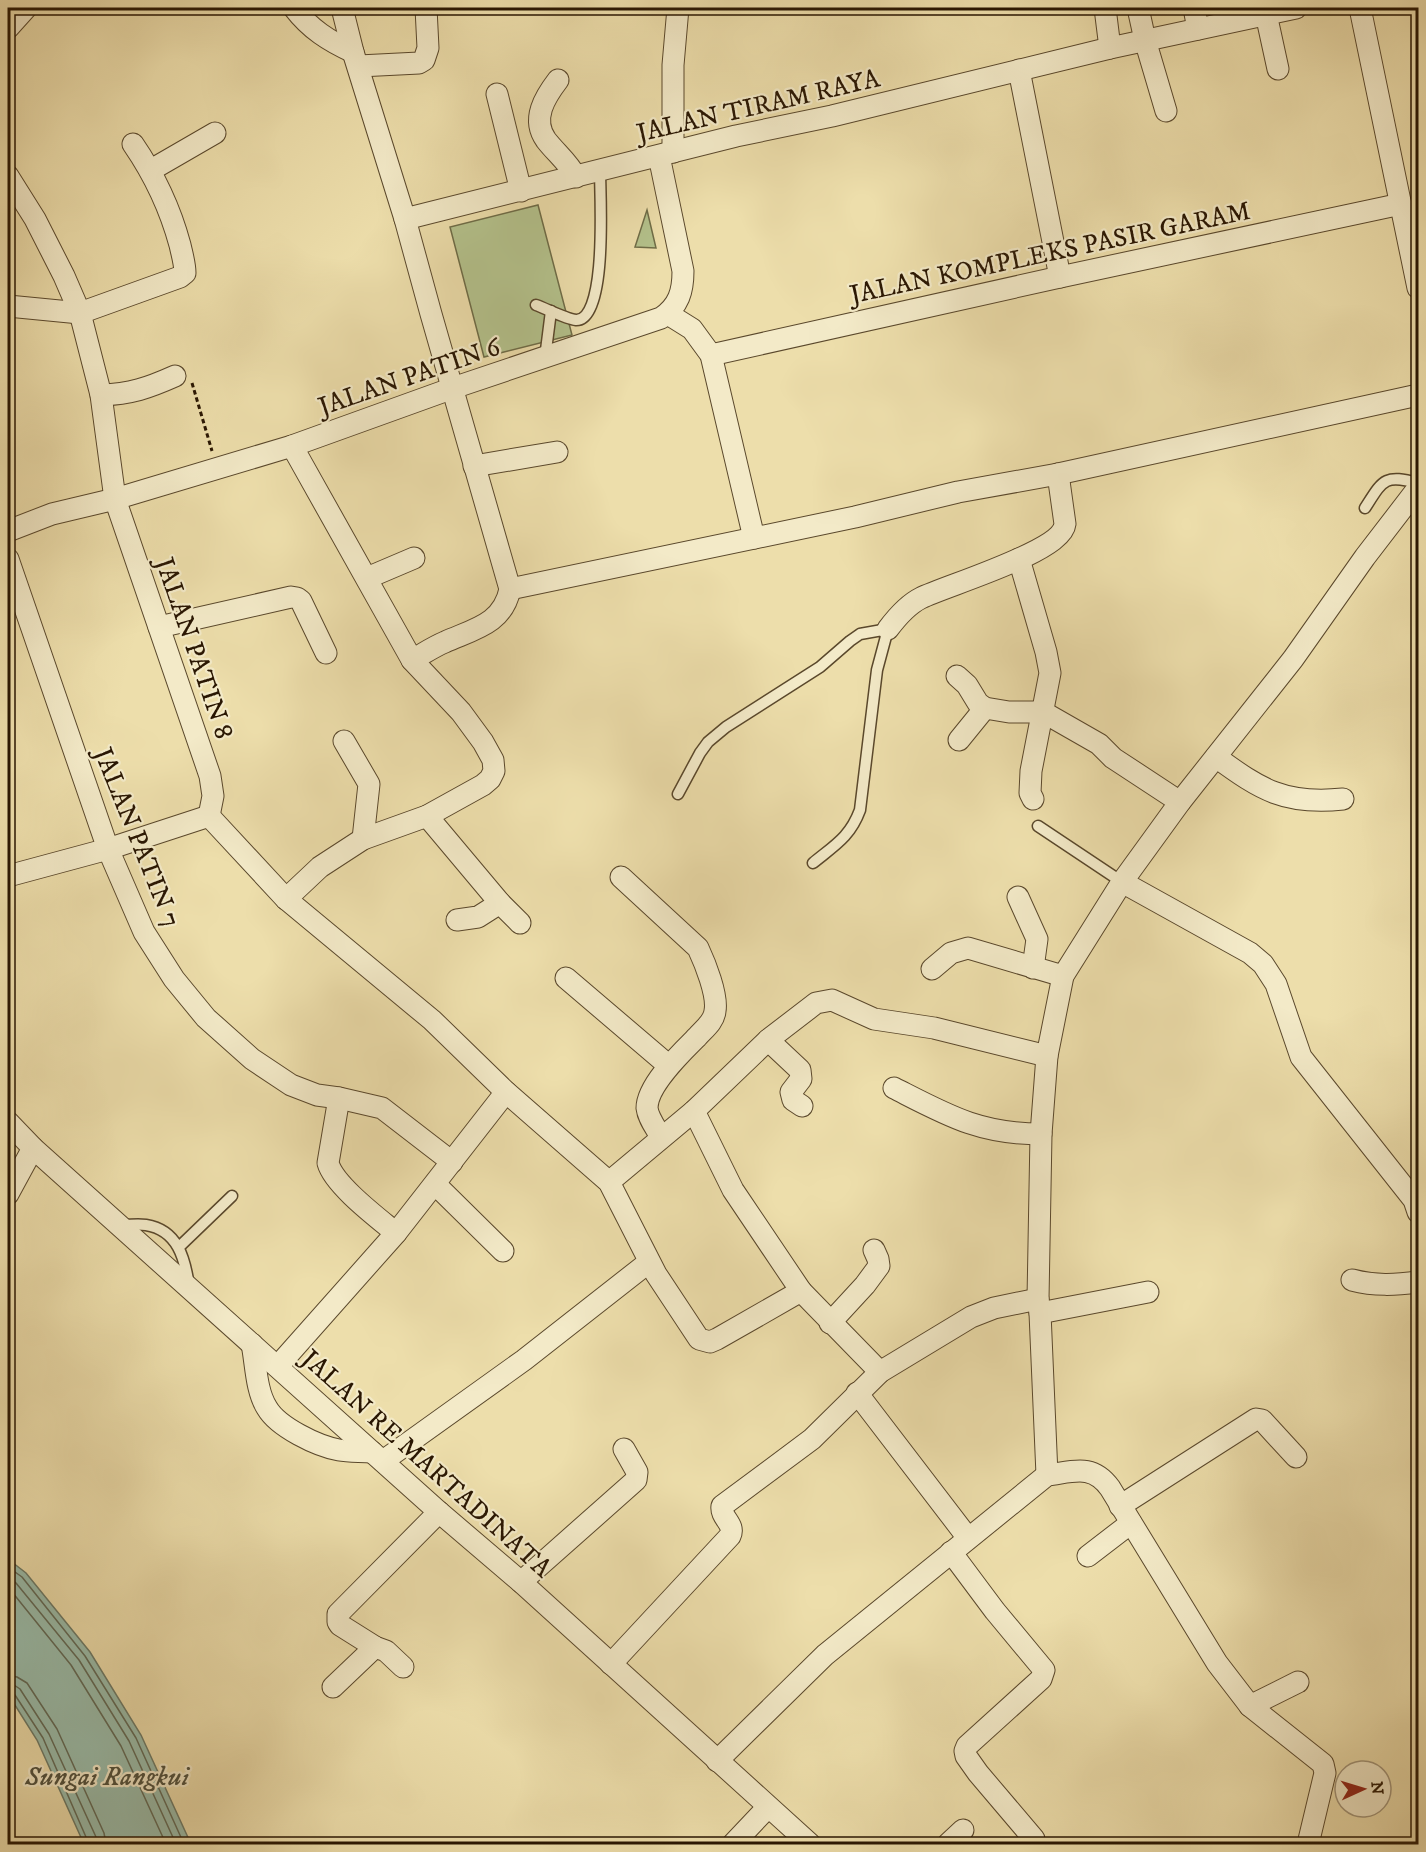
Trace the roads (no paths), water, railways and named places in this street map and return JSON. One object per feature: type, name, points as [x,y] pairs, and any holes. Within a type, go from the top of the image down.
[{"type":"street","points":[[8,28],[26,8]]},
{"type":"street","points":[[294,8],[305,22],[356,59],[419,63],[424,60],[428,48],[426,8]]},
{"type":"street","points":[[342,8],[405,219],[510,588],[505,607],[496,617],[479,628],[442,643],[412,660]]},
{"type":"street","points":[[678,8],[666,154],[683,271],[683,288],[692,329]]},
{"type":"street","points":[[1105,8],[1110,48]]},
{"type":"street","points":[[1138,8],[1166,111]]},
{"type":"street","points":[[1194,8],[1198,29]]},
{"type":"street","name":"JALAN TIRAM RAYA","points":[[405,219],[1110,48],[1296,8]]},
{"type":"street","points":[[1360,8],[1419,288]]},
{"type":"street","points":[[1266,15],[1278,69]]},
{"type":"street","points":[[1019,70],[1060,277]]},
{"type":"street","points":[[558,80],[543,101],[540,122],[545,139],[570,165],[576,177]]},
{"type":"street","points":[[497,94],[521,191]]},
{"type":"street","points":[[151,170],[215,133]]},
{"type":"street","points":[[8,306],[80,313],[180,277],[185,273],[177,234],[163,193],[133,144]]},
{"type":"street","name":"JALAN PATIN 8","points":[[8,176],[35,219],[80,313],[101,395],[115,499],[210,776],[213,796],[208,816]]},
{"type":"street","name":"JALAN KOMPLEKS PASIR GARAM","points":[[711,355],[1401,204]]},
{"type":"street","points":[[683,288],[678,302],[668,314],[692,329],[711,355],[754,538]]},
{"type":"street","name":"JALAN PATIN 6","points":[[8,531],[52,514],[115,499],[292,446],[453,388],[645,325],[668,314]]},
{"type":"street","points":[[101,395],[130,393],[146,389],[175,375]]},
{"type":"street","points":[[510,588],[855,518],[958,492],[1058,474],[1419,395]]},
{"type":"street","points":[[286,899],[320,867],[363,839],[427,816],[490,779],[494,771],[493,760],[483,742],[461,712],[412,660],[292,446]]},
{"type":"street","points":[[474,466],[557,453]]},
{"type":"street","points":[[888,629],[897,616],[920,598],[1019,559],[1054,540],[1064,529],[1058,474]]},
{"type":"street","points":[[1047,1475],[1039,1306],[1041,1134],[1047,1056],[1063,976],[1122,882],[1180,802],[1293,659],[1365,557],[1417,490]]},
{"type":"street","points":[[367,578],[414,558]]},
{"type":"street","name":"JALAN PATIN 7","points":[[8,559],[108,849],[144,932],[174,979],[206,1018],[252,1059],[291,1085],[317,1095],[382,1108],[452,1162]]},
{"type":"street","points":[[1019,559],[1050,673],[1031,771],[1030,793],[1033,800]]},
{"type":"street","points":[[159,627],[291,597],[301,601],[326,653]]},
{"type":"street","points":[[957,676],[967,685],[978,703],[986,708],[1009,712],[1043,712],[1099,744],[1113,759],[1180,802]]},
{"type":"street","points":[[959,740],[986,708]]},
{"type":"street","points":[[344,741],[369,784],[363,839]]},
{"type":"street","points":[[1216,757],[1250,782],[1285,797],[1316,802],[1343,800]]},
{"type":"street","points":[[8,876],[108,849],[208,816],[286,899],[432,1020],[506,1092],[609,1182],[649,1262],[699,1339],[705,1342],[717,1339],[801,1291]]},
{"type":"street","points":[[427,816],[500,903],[520,923]]},
{"type":"street","points":[[621,877],[698,948],[715,1000],[715,1011],[710,1023],[668,1065],[649,1098],[647,1107],[649,1116],[661,1137]]},
{"type":"street","points":[[1122,882],[1250,953],[1263,964],[1276,984],[1301,1057],[1417,1204]]},
{"type":"street","points":[[1018,897],[1036,939],[1033,968]]},
{"type":"street","points":[[457,920],[478,917],[500,903]]},
{"type":"street","points":[[932,969],[951,953],[968,948],[1063,976]]},
{"type":"street","points":[[566,978],[668,1065]]},
{"type":"street","points":[[609,1182],[694,1111],[768,1040],[816,1003],[832,1000],[873,1019],[934,1028],[1047,1056]]},
{"type":"street","points":[[768,1040],[800,1070],[801,1079],[791,1092],[793,1100],[802,1106]]},
{"type":"street","points":[[894,1088],[961,1121],[991,1130],[1041,1134]]},
{"type":"street","points":[[278,1366],[396,1233],[506,1092]]},
{"type":"street","points":[[339,1098],[328,1163],[332,1175],[396,1233]]},
{"type":"street","points":[[694,1111],[733,1190],[801,1291],[880,1372]]},
{"type":"street","name":"JALAN RE MARTADINATA","points":[[8,1122],[33,1148],[439,1512],[521,1582],[810,1845]]},
{"type":"street","points":[[8,1194],[33,1148]]},
{"type":"street","points":[[435,1184],[503,1251]]},
{"type":"street","points":[[830,1323],[879,1266],[874,1250]]},
{"type":"street","points":[[252,1344],[260,1389],[266,1407],[276,1419],[312,1442],[340,1451],[377,1456],[524,1360],[649,1262]]},
{"type":"street","points":[[1352,1280],[1369,1285],[1390,1286],[1419,1282]]},
{"type":"street","points":[[610,1664],[730,1536],[731,1527],[723,1515],[722,1506],[812,1439],[880,1372],[971,1317],[994,1308],[1039,1306],[1148,1292]]},
{"type":"street","points":[[857,1393],[968,1538]]},
{"type":"street","points":[[1088,1556],[1126,1515],[1256,1419],[1262,1420],[1296,1457]]},
{"type":"street","points":[[521,1582],[636,1480],[637,1472],[624,1449]]},
{"type":"street","points":[[717,1761],[825,1655],[1047,1475],[1082,1470],[1091,1471],[1104,1480],[1217,1664],[1250,1706],[1323,1764],[1325,1773],[1308,1845]]},
{"type":"street","points":[[403,1667],[386,1651],[375,1647],[340,1625],[337,1617],[339,1611],[439,1512]]},
{"type":"street","points":[[951,1552],[995,1611],[1044,1670],[1041,1679],[967,1746],[965,1751],[978,1773],[1035,1843]]},
{"type":"street","points":[[333,1687],[375,1647]]},
{"type":"street","points":[[1250,1706],[1298,1682]]},
{"type":"street","points":[[733,1845],[768,1806]]},
{"type":"lane","points":[[537,305],[576,320],[584,318],[589,312],[600,275],[600,171]]},
{"type":"lane","points":[[545,358],[551,310]]},
{"type":"lane","points":[[1365,508],[1379,485],[1386,481],[1397,479],[1417,490]]},
{"type":"lane","points":[[678,794],[700,753],[708,742],[726,727],[820,667],[860,634],[888,629],[877,670],[860,810],[849,833],[813,863]]},
{"type":"lane","points":[[1038,826],[1122,882]]},
{"type":"lane","points":[[179,1247],[232,1196]]},
{"type":"lane","points":[[119,1225],[146,1225],[160,1229],[179,1247],[185,1260],[189,1287]]},
{"type":"water","name":"Sungai Rangkui","points":[[8,1559],[26,1573],[90,1652],[141,1735],[191,1844],[84,1844],[37,1740],[8,1694]]}]
